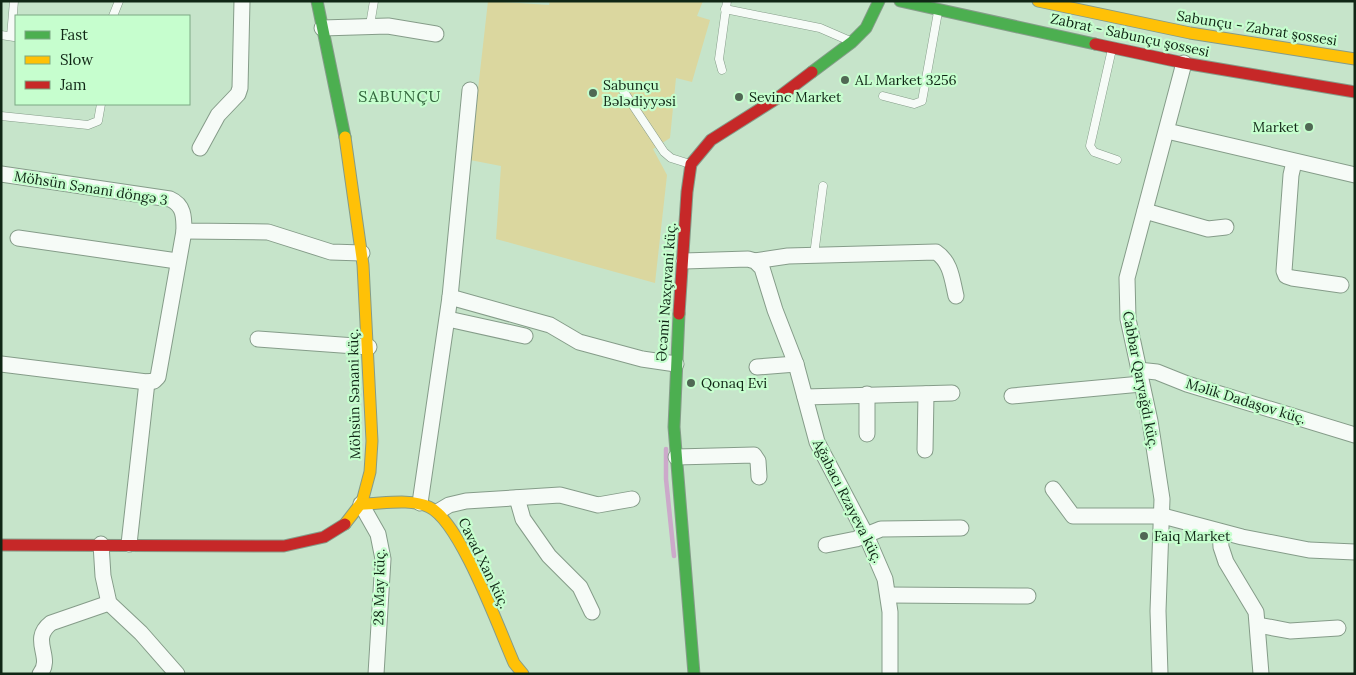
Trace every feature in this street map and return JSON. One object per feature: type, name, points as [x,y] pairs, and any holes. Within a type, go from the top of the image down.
[{"type":"street","points":[[200,148],[218,115],[234,98],[240,88],[242,1]]},
{"type":"street","name":"Möhsün Sənani küç.","points":[[1,545],[254,545],[305,543],[323,538],[337,531],[349,521],[361,504],[371,464],[369,347],[362,254],[355,195],[317,1]]},
{"type":"street","points":[[691,164],[704,145],[780,97],[852,42],[866,28],[879,1]]},
{"type":"street","name":"Zabrat - Sabunçu şossesi","points":[[900,1],[1184,63],[1355,92]]},
{"type":"street","name":"Sabunçu - Zabrat şossesi","points":[[1038,1],[1190,33],[1355,59]]},
{"type":"street","points":[[322,28],[370,25],[436,34]]},
{"type":"street","name":"Cabbar Qaryağdı küç.","points":[[1160,674],[1158,603],[1163,516],[1159,475],[1128,319],[1127,278],[1184,63]]},
{"type":"street","points":[[420,504],[448,319],[470,90]]},
{"type":"street","points":[[1167,131],[1355,175]]},
{"type":"street","points":[[1294,162],[1291,175],[1284,271],[1286,276],[1292,278],[1341,285]]},
{"type":"street","name":"Əcəmi Naxçıvani küç.","points":[[691,164],[676,364],[676,457],[690,607],[694,674]]},
{"type":"street","name":"Möhsün Sənani döngə 3","points":[[1,174],[170,199],[182,207],[184,232]]},
{"type":"street","points":[[1145,211],[1188,225],[1208,229],[1226,227]]},
{"type":"street","points":[[1,364],[147,382],[154,381],[158,376],[177,261],[184,232],[268,232],[330,252],[362,254]]},
{"type":"street","points":[[18,238],[177,261]]},
{"type":"street","points":[[684,262],[739,259],[756,261],[768,257],[936,252],[944,257],[950,268],[956,296]]},
{"type":"street","name":"Ağabacı Rzayeva küç.","points":[[756,261],[765,275],[775,310],[796,364],[817,442],[866,535],[880,566],[888,595],[890,674]]},
{"type":"street","points":[[450,297],[550,325],[579,342],[642,359],[676,364]]},
{"type":"street","points":[[448,319],[525,336]]},
{"type":"street","points":[[258,339],[369,347]]},
{"type":"street","points":[[757,367],[796,364]]},
{"type":"street","name":"Məlik Dadaşov küç.","points":[[1012,396],[1139,377],[1158,372],[1187,384],[1355,435]]},
{"type":"street","points":[[129,544],[147,382]]},
{"type":"street","points":[[805,397],[952,393]]},
{"type":"street","points":[[867,394],[867,434]]},
{"type":"street","points":[[926,394],[926,450]]},
{"type":"street","points":[[676,457],[754,454],[758,460],[759,477]]},
{"type":"street","points":[[1053,489],[1073,516],[1163,516],[1220,532],[1309,550],[1355,552]]},
{"type":"street","points":[[439,512],[456,502],[560,495],[598,505],[632,499]]},
{"type":"street","points":[[517,498],[518,507],[527,525],[548,556],[580,587],[592,612]]},
{"type":"street","name":"Cavad Xan küç.","points":[[361,504],[420,504],[439,512],[452,528],[461,545],[514,663],[523,674]]},
{"type":"street","name":"28 May küç.","points":[[361,504],[378,534],[383,559],[376,674]]},
{"type":"street","points":[[826,545],[856,539],[890,528],[962,528]]},
{"type":"street","points":[[1220,532],[1221,547],[1226,562],[1252,604],[1258,625],[1258,650],[1261,674]]},
{"type":"street","points":[[101,544],[103,576],[108,603],[141,633],[177,674]]},
{"type":"street","points":[[888,595],[1028,596]]},
{"type":"street","points":[[40,674],[45,660],[41,638],[43,629],[51,623],[108,603]]},
{"type":"street","points":[[1258,625],[1290,631],[1338,628]]},
{"type":"lane","points":[[1,35],[14,36],[14,2],[4,1]]},
{"type":"lane","points":[[113,15],[118,1]]},
{"type":"lane","points":[[370,25],[374,1]]},
{"type":"lane","points":[[722,70],[719,59],[726,5],[820,28],[852,42]]},
{"type":"lane","points":[[883,96],[914,104],[922,101],[938,10]]},
{"type":"lane","points":[[1112,47],[1090,146],[1094,152],[1117,160]]},
{"type":"lane","points":[[622,88],[664,152],[671,158],[691,164]]},
{"type":"lane","points":[[1,116],[88,125],[98,121],[101,105]]},
{"type":"lane","points":[[814,255],[823,186]]},
{"type":"shaded area","points":[[488,1],[549,5],[550,1],[703,1],[697,16],[710,20],[692,82],[676,78],[670,138],[653,149],[667,175],[655,283],[496,239],[501,166],[470,160]]},
{"type":"waterway","points":[[666,449],[666,479],[674,556]]},
{"type":"traffic: fast","points":[[317,1],[345,137]]},
{"type":"traffic: fast","points":[[812,72],[852,42],[866,28],[879,1]]},
{"type":"traffic: fast","points":[[900,1],[1095,44]]},
{"type":"traffic: fast","points":[[679,314],[674,427],[694,674]]},
{"type":"traffic: slow","points":[[1038,1],[1190,33],[1355,59]]},
{"type":"traffic: slow","points":[[345,137],[363,265],[372,441],[370,472],[362,502],[345,524]]},
{"type":"traffic: slow","points":[[361,504],[396,502],[421,504],[429,507],[441,516],[466,554],[489,602],[514,663],[523,674]]},
{"type":"traffic: jam","points":[[1095,44],[1184,63],[1355,92]]},
{"type":"traffic: jam","points":[[679,314],[687,192],[691,164],[711,140],[779,97],[812,72]]},
{"type":"traffic: jam","points":[[1,545],[284,546],[324,537],[345,524]]},
{"type":"place","name":"AL Market 3256","points":[[845,80]]},
{"type":"place","name":"Sabunçu Bələdiyyəsi","points":[[593,93]]},
{"type":"place","name":"Sevinc Market","points":[[739,97]]},
{"type":"place","name":"Market","points":[[1309,127]]},
{"type":"place","name":"Qonaq Evi","points":[[691,383]]},
{"type":"place","name":"Faiq Market","points":[[1144,536]]},
{"type":"district","name":"SABUNÇU","points":[[400,96]]}]
